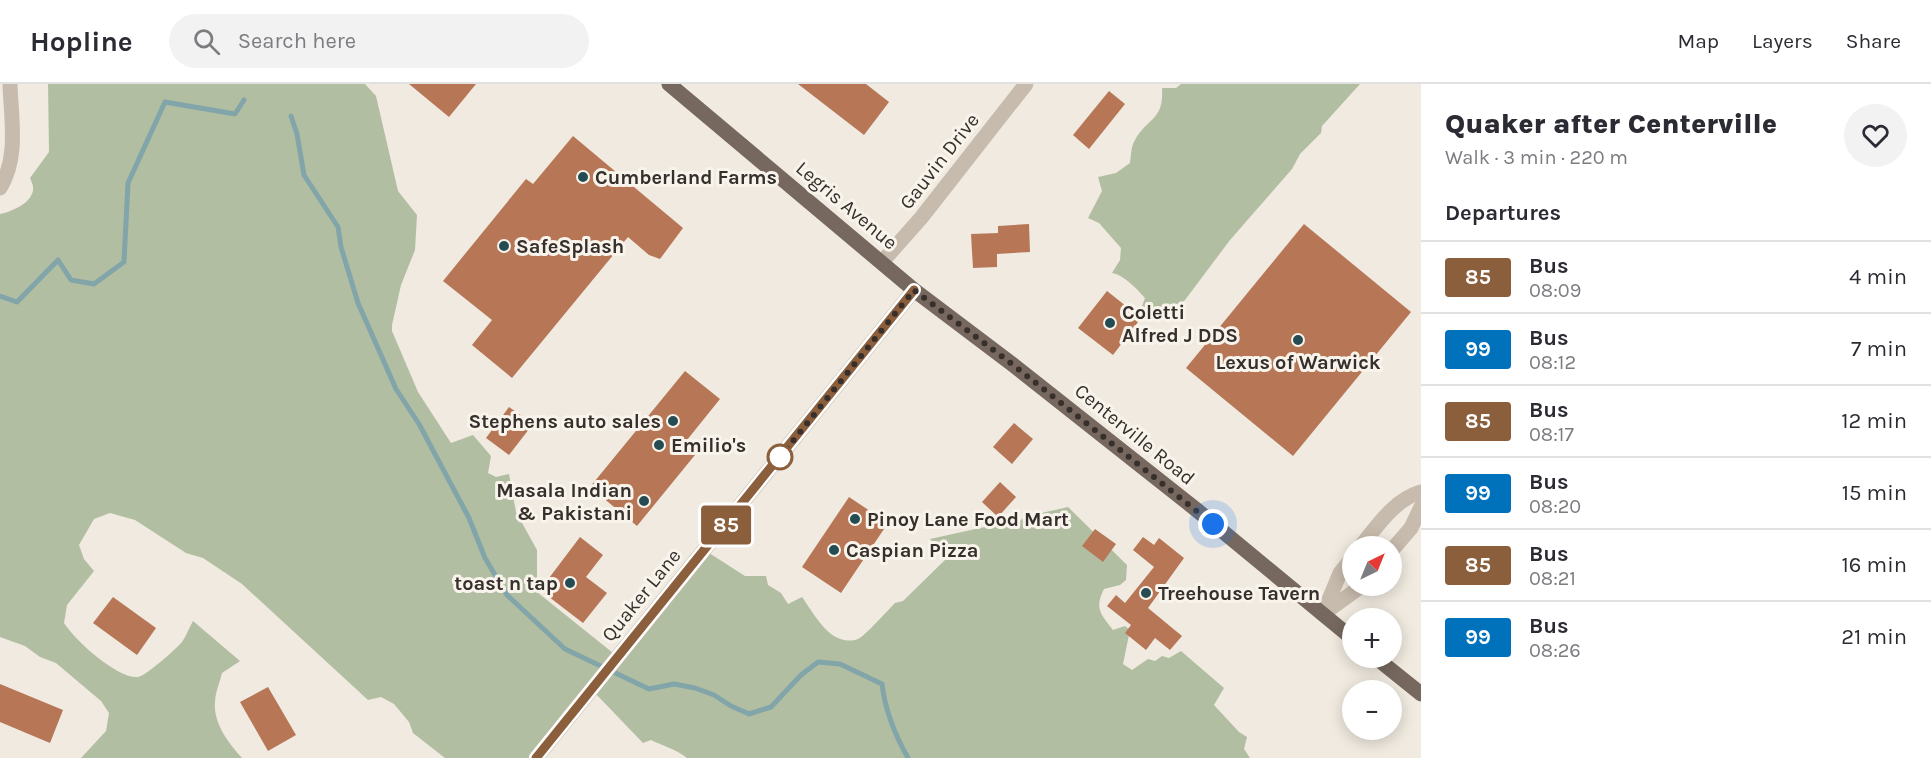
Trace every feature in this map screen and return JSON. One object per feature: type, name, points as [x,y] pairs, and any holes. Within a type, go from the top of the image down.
[{"type":"main road","name":"Legris Avenue","points":[[669,84],[914,290]]},
{"type":"main road","name":"Centerville Road","points":[[914,290],[1012,364],[1342,630]]},
{"type":"main road","points":[[1389,668],[1421,694]]},
{"type":"street","points":[[0,188],[8,173],[13,154],[10,84]]},
{"type":"street","name":"Gauvin Drive","points":[[882,262],[921,218],[1026,84]]},
{"type":"street","name":"Quaker Lane","points":[[536,758],[914,290]]},
{"type":"street","points":[[1369,536],[1386,513],[1409,495],[1421,492]]},
{"type":"street","points":[[1402,538],[1411,528],[1421,507]]},
{"type":"street","points":[[1323,614],[1342,571]]},
{"type":"street","points":[[1323,614],[1348,596]]},
{"type":"green space","points":[[48,84],[365,84],[376,96],[398,191],[417,215],[415,250],[401,285],[392,331],[418,392],[451,443],[473,435],[491,456],[488,473],[496,477],[509,474],[516,512],[537,550],[537,592],[613,653],[706,551],[745,576],[766,576],[768,585],[781,593],[788,604],[802,597],[825,628],[840,639],[848,641],[861,637],[895,603],[903,601],[947,558],[930,539],[1012,521],[1018,523],[1024,517],[1068,507],[1127,565],[1126,580],[1120,585],[1104,589],[1099,607],[1113,630],[1125,626],[1130,630],[1123,664],[1132,670],[1148,659],[1155,661],[1162,656],[1169,658],[1181,651],[1224,688],[1214,705],[1239,732],[1247,737],[1244,749],[1250,758],[687,758],[651,740],[643,743],[594,692],[536,758],[445,758],[413,733],[409,722],[394,704],[381,697],[368,700],[242,584],[203,558],[186,553],[135,520],[110,513],[94,519],[79,545],[84,559],[94,571],[67,605],[64,623],[77,639],[97,657],[119,672],[138,677],[154,667],[179,645],[193,621],[240,661],[222,673],[216,695],[215,710],[223,733],[242,758],[81,758],[106,731],[109,713],[101,701],[56,663],[40,657],[25,646],[0,637],[0,214],[16,209],[30,197],[33,187],[30,178],[49,152]]},
{"type":"green space","points":[[1181,84],[1360,84],[1322,126],[1321,133],[1300,154],[1292,169],[1230,240],[1185,300],[1165,317],[1142,306],[1145,298],[1142,294],[1126,279],[1112,273],[1120,260],[1121,248],[1099,223],[1088,218],[1102,191],[1098,177],[1116,173],[1130,163],[1134,142],[1158,113],[1162,88],[1176,88]]},
{"type":"building","points":[[409,84],[476,84],[449,117]]},
{"type":"building","points":[[798,84],[866,84],[889,102],[864,135]]},
{"type":"building","points":[[1109,91],[1125,104],[1089,149],[1073,135]]},
{"type":"building","points":[[573,136],[683,228],[660,259],[649,255],[628,237],[512,378],[472,345],[492,320],[443,281],[526,179],[533,184]]},
{"type":"building","points":[[1029,224],[1030,252],[997,254],[997,267],[973,268],[971,234],[998,233],[998,226]]},
{"type":"building","name":"Lexus of Warwick","points":[[1304,224],[1411,312],[1293,456],[1186,368]]},
{"type":"building","name":"Coletti Alfred J DDS","points":[[1107,291],[1141,318],[1113,355],[1078,328]]},
{"type":"building","name":"Emilio's","points":[[685,371],[720,399],[687,440],[699,450],[637,526],[590,487]]},
{"type":"building","points":[[509,407],[533,424],[509,455],[486,438]]},
{"type":"building","points":[[1014,423],[1033,439],[1012,464],[993,447]]},
{"type":"building","points":[[1000,482],[1016,497],[998,517],[982,502]]},
{"type":"building","points":[[849,497],[888,523],[841,593],[802,567]]},
{"type":"building","points":[[1095,529],[1116,544],[1103,562],[1082,546]]},
{"type":"building","name":"toast n tap","points":[[580,537],[603,555],[586,577],[607,593],[583,623],[540,590]]},
{"type":"building","name":"Treehouse Tavern","points":[[1143,537],[1154,545],[1159,538],[1184,558],[1148,608],[1182,636],[1170,650],[1155,638],[1146,650],[1125,633],[1131,625],[1107,606],[1116,595],[1125,603],[1154,567],[1133,550]]},
{"type":"building","points":[[113,597],[156,628],[137,655],[93,623]]},
{"type":"building","points":[[0,684],[63,710],[50,743],[0,722]]},
{"type":"building","points":[[268,687],[296,735],[268,751],[240,702]]},
{"type":"waterway","points":[[0,296],[17,302],[58,260],[71,280],[94,284],[124,262],[128,183],[165,102],[235,114],[244,100]]},
{"type":"waterway","points":[[291,116],[297,134],[304,175],[338,227],[341,247],[358,303],[396,389],[419,424],[469,518],[485,558],[507,595],[565,649],[649,689],[674,684],[695,688],[714,695],[749,714],[771,707],[801,675],[818,662],[840,664],[882,684],[891,722],[908,758]]},
{"type":"bus line","name":"85","points":[[536,758],[914,290]]},
{"type":"place","name":"Cumberland Farms","points":[[583,177]]},
{"type":"place","name":"SafeSplash","points":[[504,246]]},
{"type":"place","name":"Coletti Alfred J DDS","points":[[1110,323]]},
{"type":"place","name":"Lexus of Warwick","points":[[1298,340]]},
{"type":"place","name":"Stephens auto sales","points":[[673,421]]},
{"type":"place","name":"Emilio's","points":[[659,445]]},
{"type":"place","name":"Masala Indian & Pakistani","points":[[644,501]]},
{"type":"place","name":"Pinoy Lane Food Mart","points":[[855,519]]},
{"type":"place","name":"Caspian Pizza","points":[[834,550]]},
{"type":"place","name":"toast n tap","points":[[570,583]]},
{"type":"place","name":"Treehouse Tavern","points":[[1146,593]]},
{"type":"route","points":[[780,457],[914,290],[1012,364],[1213,524]]}]
